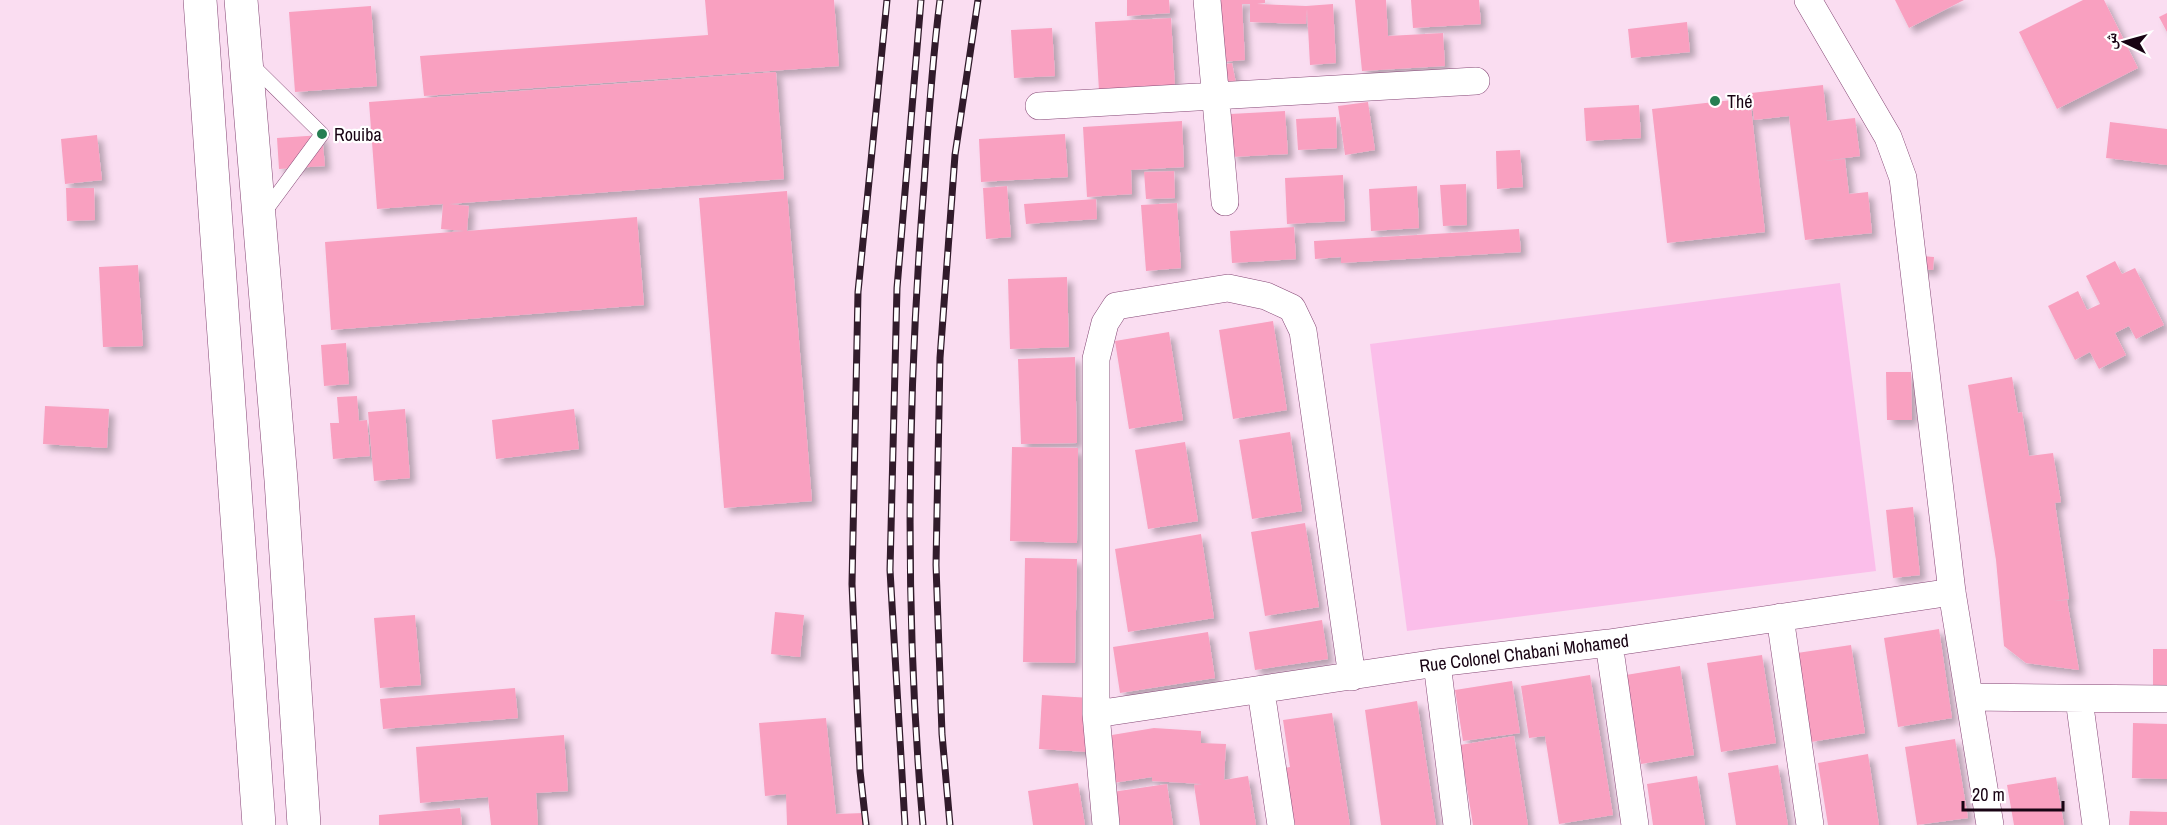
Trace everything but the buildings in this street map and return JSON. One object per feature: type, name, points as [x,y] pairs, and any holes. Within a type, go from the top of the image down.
[{"type":"highway","points":[[200,0],[259,825]]},
{"type":"highway","points":[[241,0],[260,218],[304,825]]},
{"type":"street","points":[[1207,0],[1225,202]]},
{"type":"street","points":[[1808,0],[1888,137],[1903,178],[1952,592],[1990,825]]},
{"type":"street","points":[[1039,106],[1476,81]]},
{"type":"street","points":[[1106,825],[1096,714],[1096,359],[1105,323],[1116,306],[1228,288],[1266,296],[1292,308],[1303,332],[1352,677]]},
{"type":"street","name":"Rue Colonel Chabani Mohamed","points":[[1096,714],[1261,692],[1437,663],[1609,643],[1952,592]]},
{"type":"street","points":[[1780,617],[1810,825]]},
{"type":"street","points":[[1609,643],[1635,825]]},
{"type":"street","points":[[1437,663],[1457,825]]},
{"type":"street","points":[[1261,692],[1281,825]]},
{"type":"street","points":[[1969,698],[2167,699]]},
{"type":"street","points":[[2079,699],[2096,825]]},
{"type":"lane","points":[[248,61],[322,134],[260,218]]},
{"type":"shaded area","points":[[1840,283],[1876,571],[1407,631],[1370,344]]},
{"type":"railway","points":[[866,825],[860,771],[852,584],[858,292],[887,0]]},
{"type":"railway","points":[[905,825],[890,570],[897,288],[921,0]]},
{"type":"railway","points":[[923,825],[910,585],[911,425],[918,265],[930,93],[940,0]]},
{"type":"railway","points":[[950,825],[942,734],[936,565],[940,358],[955,155],[978,0]]},
{"type":"place","name":"Thé","points":[[1715,101]]},
{"type":"place","name":"Rouiba","points":[[322,134]]}]
